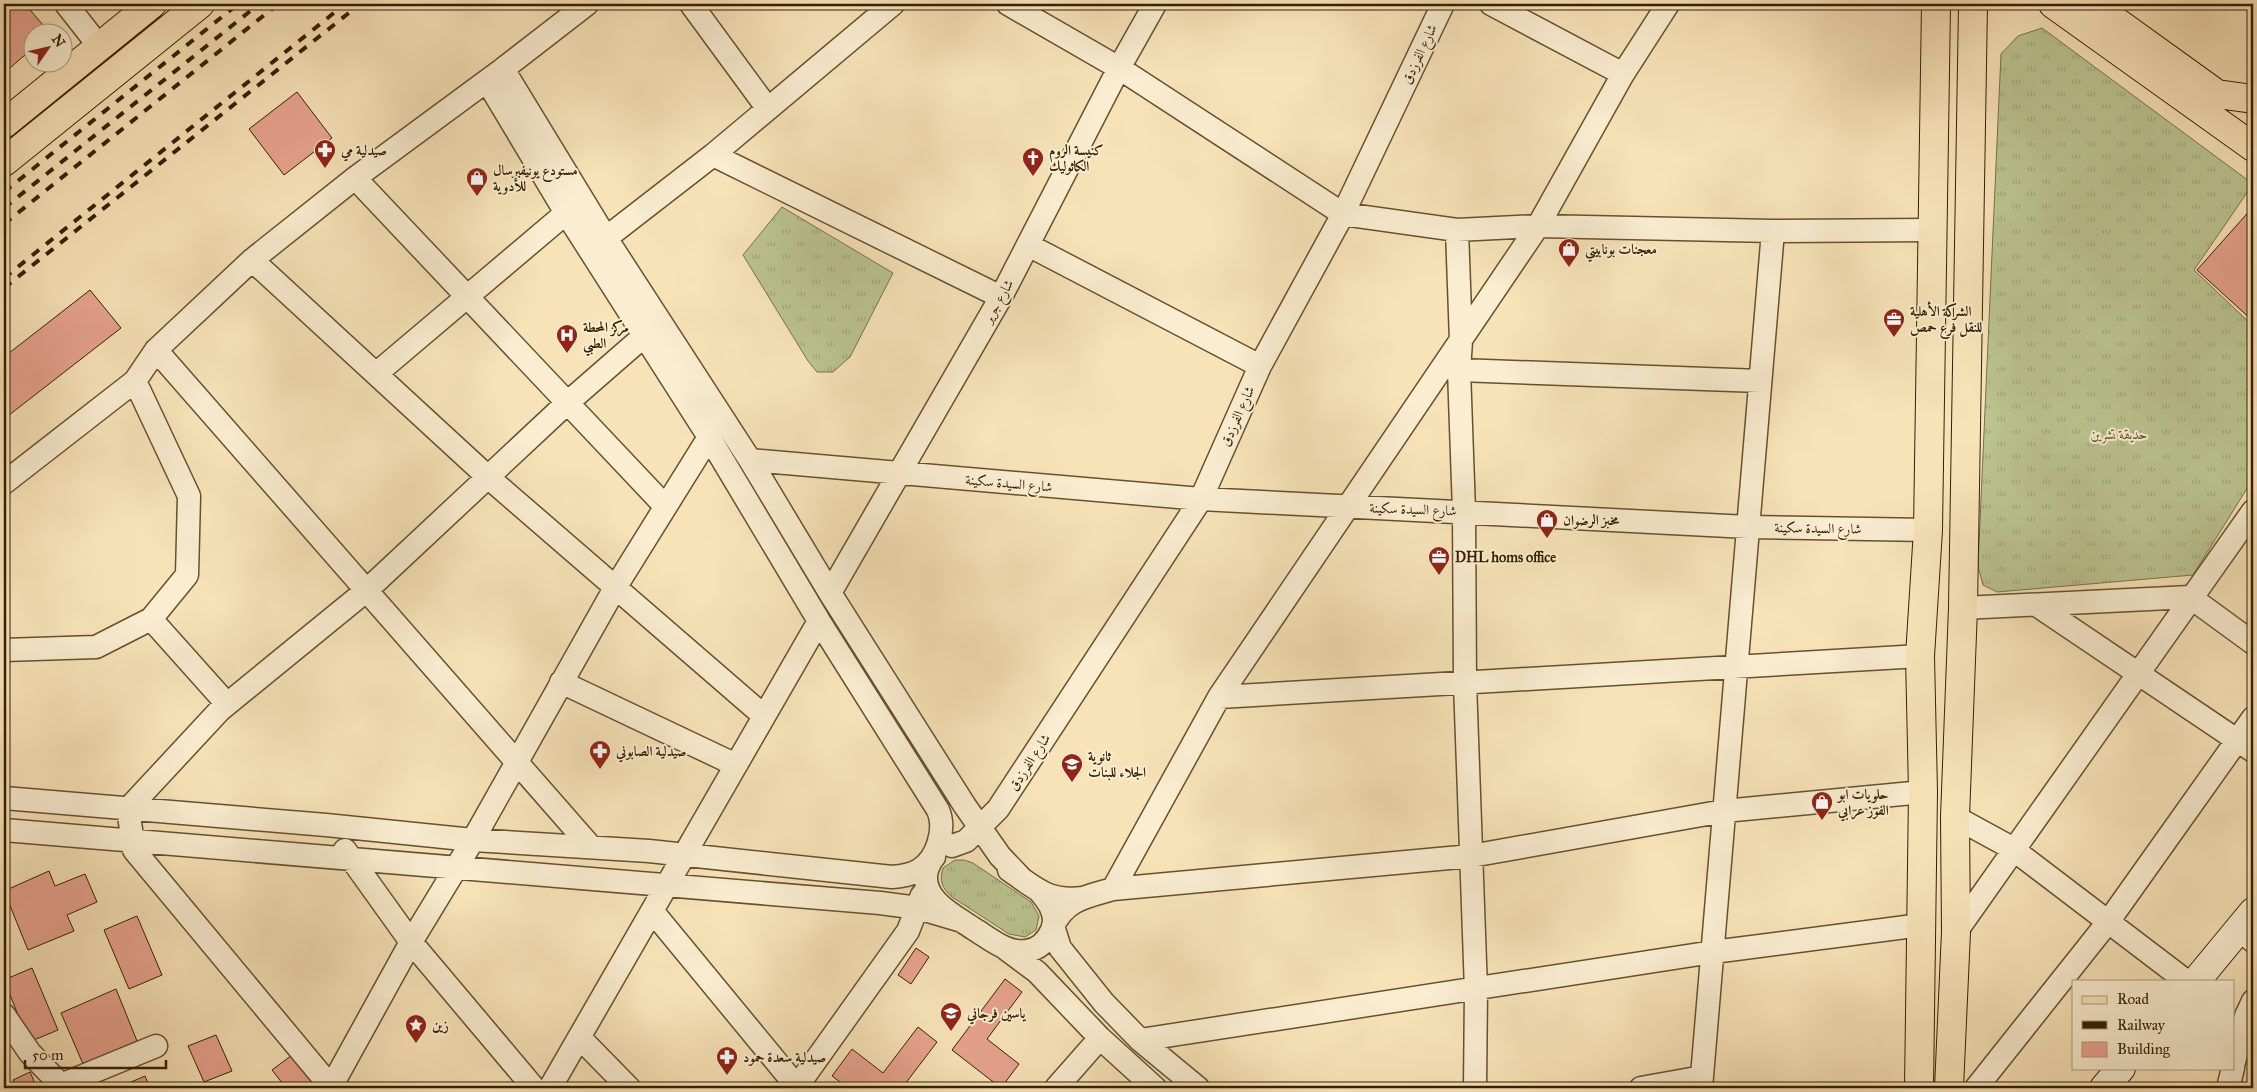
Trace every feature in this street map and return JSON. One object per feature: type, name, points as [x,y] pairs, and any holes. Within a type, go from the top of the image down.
[{"type":"main road","points":[[4,124],[152,4]]},
{"type":"main road","points":[[4,162],[200,4]]},
{"type":"main road","points":[[1918,1088],[1923,792],[1920,656],[1928,530],[1936,4]]},
{"type":"main road","points":[[1948,1088],[1956,932],[1955,817],[1964,608],[1973,4]]},
{"type":"main road","points":[[2053,4],[2253,147]]},
{"type":"main road","points":[[2092,4],[2217,94],[2253,99]]},
{"type":"main road","points":[[2197,980],[2249,928]]},
{"type":"main road","points":[[2104,1088],[2119,1070]]},
{"type":"street","points":[[66,4],[99,46]]},
{"type":"street","points":[[4,483],[135,381],[156,350],[252,260],[355,178],[495,75],[587,4]]},
{"type":"street","points":[[691,4],[768,109]]},
{"type":"street","points":[[606,238],[713,154],[893,4]]},
{"type":"street","points":[[1008,4],[1119,68],[1343,214],[1457,230],[1538,226],[1773,231],[1933,230]]},
{"type":"street","name":"شارع جرير","points":[[830,593],[1001,297],[1119,68],[1155,4]]},
{"type":"street","name":"شارع الفرزدق","points":[[998,808],[1201,499],[1260,366],[1343,214],[1443,4]]},
{"type":"street","points":[[1491,4],[1622,74]]},
{"type":"street","points":[[1498,4],[1622,74]]},
{"type":"street","points":[[1113,889],[1220,698],[1538,226],[1622,74],[1668,4]]},
{"type":"street","points":[[495,75],[566,213],[709,437],[819,620],[943,820],[942,833],[928,868],[918,908],[908,931],[797,1088],[653,912]]},
{"type":"street","points":[[495,75],[606,238],[750,460],[830,593],[980,829],[1000,856],[1021,878]]},
{"type":"street","points":[[713,154],[1001,297]]},
{"type":"street","points":[[355,178],[566,404],[665,506]]},
{"type":"street","points":[[377,373],[566,213]]},
{"type":"street","points":[[1457,230],[1461,341],[1459,370],[1464,511],[1465,683],[1476,990],[1475,1088]]},
{"type":"street","points":[[1641,1088],[1702,1083],[1773,231]]},
{"type":"street","points":[[1028,245],[1260,366]]},
{"type":"street","points":[[252,260],[489,478],[764,716]]},
{"type":"street","points":[[128,809],[227,704],[367,590],[566,404],[644,336]]},
{"type":"street","points":[[156,350],[591,847]]},
{"type":"street","points":[[1459,370],[1760,381]]},
{"type":"street","points":[[4,650],[96,648],[151,619],[187,575],[189,496],[135,381]]},
{"type":"street","points":[[128,809],[134,850],[332,1088],[411,942],[474,840],[615,588],[709,437]]},
{"type":"street","name":"شارع السيدة سكينة","points":[[750,460],[1201,499],[1748,527],[1928,530]]},
{"type":"street","points":[[1956,932],[2139,675],[2190,597],[2253,511]]},
{"type":"street","points":[[1964,608],[2038,606],[2190,597],[2253,644]]},
{"type":"street","points":[[2038,606],[2246,746]]},
{"type":"street","points":[[151,619],[227,704]]},
{"type":"street","points":[[550,1088],[653,912],[819,620]]},
{"type":"street","points":[[1220,698],[1920,656]]},
{"type":"street","points":[[561,682],[736,765]]},
{"type":"street","points":[[1976,1088],[2246,746],[2253,718]]},
{"type":"street","points":[[1003,947],[1016,952],[1028,951],[1038,947],[1048,938],[1064,908],[1084,898],[1113,889],[1471,856],[1724,811],[1923,792]]},
{"type":"street","points":[[4,798],[326,825],[474,840],[684,855],[892,877],[910,875],[928,868]]},
{"type":"street","points":[[998,808],[980,829],[966,840],[940,851],[928,868],[928,888],[934,899],[957,919],[1003,947],[1037,972],[1100,1038],[1155,1088]]},
{"type":"street","points":[[998,808],[992,825],[993,841],[1000,856]]},
{"type":"street","points":[[1955,817],[2014,850],[2185,980]]},
{"type":"street","points":[[326,825],[411,942],[534,1088]]},
{"type":"street","points":[[4,830],[458,866],[918,908],[957,919]]},
{"type":"street","points":[[952,846],[966,846],[980,851],[1040,892],[1049,902],[1053,914],[1053,926],[1060,948],[1076,970],[1140,1040],[1198,1088]]},
{"type":"street","points":[[1040,892],[1056,899],[1084,898]]},
{"type":"street","points":[[908,931],[917,923],[930,918],[957,919]]},
{"type":"street","points":[[1140,1040],[1476,990],[1713,952],[1921,925]]},
{"type":"street","points":[[2234,1066],[2246,1048],[2253,1001]]},
{"type":"street","points":[[4,1015],[30,1053],[61,1086],[156,1046]]},
{"type":"street","points":[[580,1038],[630,1088]]},
{"type":"street","points":[[1056,1088],[1100,1038]]},
{"type":"street","points":[[2228,1088],[2232,1070]]},
{"type":"green space","name":"حديقة تشرين","points":[[2042,28],[2253,184],[2194,270],[2253,326],[2253,479],[2193,575],[1997,592],[1983,585],[1978,566],[2001,54],[2018,36]]},
{"type":"green space","points":[[782,207],[893,273],[850,357],[833,372],[817,372],[808,361],[743,255]]},
{"type":"green space","points":[[955,860],[973,863],[1031,902],[1039,916],[1036,930],[1025,937],[1009,934],[952,897],[944,887],[941,877],[943,868]]},
{"type":"building","points":[[4,4],[25,4],[40,22],[22,22],[22,58],[4,73]]},
{"type":"building","points":[[297,92],[332,138],[284,175],[249,129]]},
{"type":"building","points":[[2253,207],[2253,321],[2197,270]]},
{"type":"building","points":[[90,290],[121,328],[4,419],[4,357]]},
{"type":"building","points":[[49,871],[55,886],[85,874],[97,902],[67,915],[74,931],[28,950],[4,891]]},
{"type":"building","points":[[137,916],[162,975],[129,989],[104,930]]},
{"type":"building","points":[[916,948],[929,957],[911,984],[898,975]]},
{"type":"building","points":[[32,968],[58,1030],[29,1042],[4,980]]},
{"type":"building","points":[[1005,979],[1022,992],[987,1039],[1019,1064],[1001,1088],[952,1050]]},
{"type":"building","points":[[116,989],[137,1041],[83,1064],[61,1013]]},
{"type":"building","points":[[918,1027],[937,1042],[902,1088],[848,1088],[832,1076],[852,1049],[883,1073]]},
{"type":"building","points":[[216,1035],[232,1071],[204,1082],[188,1046]]},
{"type":"building","points":[[292,1055],[317,1088],[286,1088],[272,1070]]},
{"type":"building","points":[[30,1072],[37,1088],[17,1088],[13,1080]]},
{"type":"building","points":[[145,1076],[150,1088],[117,1088]]},
{"type":"railway","points":[[4,192],[238,4]]},
{"type":"railway","points":[[4,208],[259,4]]},
{"type":"railway","points":[[4,224],[278,4]]},
{"type":"railway","points":[[4,278],[345,4]]},
{"type":"railway","points":[[4,288],[360,4]]},
{"type":"place","name":"صيدلية مي","points":[[325,169]]},
{"type":"place","name":"كنيسة الروم الكاثوليك","points":[[1033,177]]},
{"type":"place","name":"مستودع يونيفيرسال للأدوية","points":[[477,197]]},
{"type":"place","name":"معجنات بونابيتي","points":[[1569,268]]},
{"type":"place","name":"الشركة الأهلية للنقل فرع حمص","points":[[1894,338]]},
{"type":"place","name":"مركز المحطة الطبي","points":[[567,354]]},
{"type":"place","name":"مخبز الرضوان","points":[[1547,539]]},
{"type":"place","name":"DHL homs office","points":[[1439,576]]},
{"type":"place","name":"صيدلية الصابوني","points":[[600,770]]},
{"type":"place","name":"ثانوية الجلاء للبنات","points":[[1072,783]]},
{"type":"place","name":"حلويات ابو الفوز عرابي","points":[[1822,821]]},
{"type":"place","name":"ياسين فرجاني","points":[[951,1032]]},
{"type":"place","name":"زين","points":[[416,1044]]},
{"type":"place","name":"صيدلية سعدة حمود","points":[[727,1076]]}]
